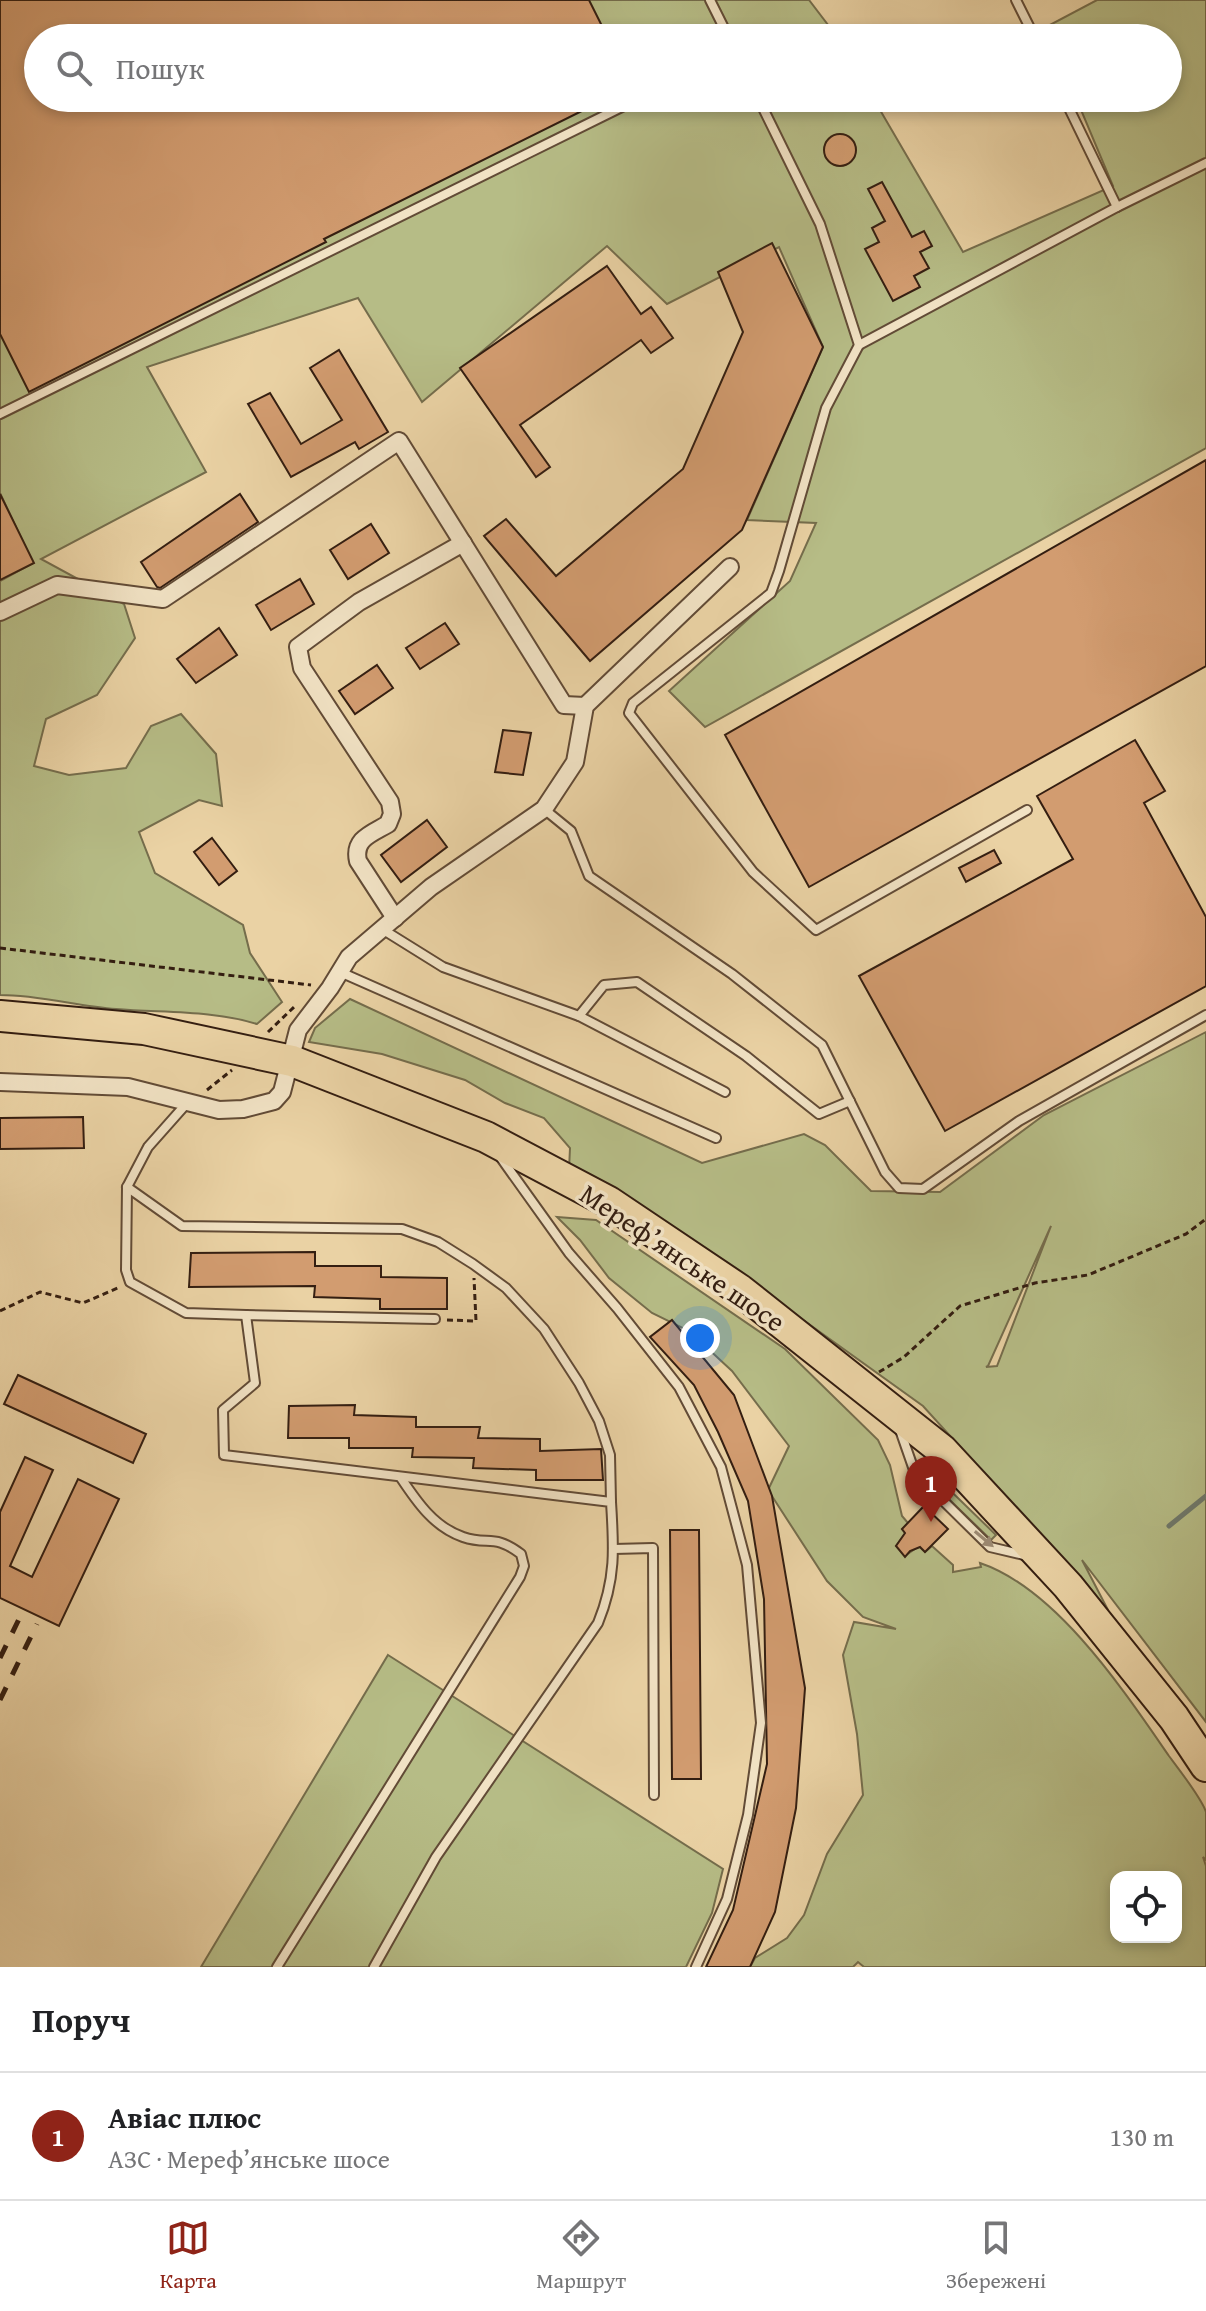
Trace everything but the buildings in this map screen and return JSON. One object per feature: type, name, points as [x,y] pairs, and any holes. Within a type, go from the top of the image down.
[{"type":"highway","name":"Мереф’янське шосе","points":[[0,1016],[144,1029],[292,1061],[486,1137],[609,1202],[740,1290],[942,1450],[1068,1586],[1174,1718],[1206,1766]]},
{"type":"street","points":[[0,612],[57,585],[163,599],[399,441],[564,705],[585,706]]},
{"type":"street","points":[[388,924],[355,850],[360,840],[388,824],[392,814],[390,802],[302,668],[298,647],[359,602],[463,543]]},
{"type":"street","points":[[0,1082],[128,1087],[219,1110],[265,1105],[274,1101],[282,1092],[298,1030],[349,957],[431,887],[544,809],[575,762],[585,706],[730,567]]},
{"type":"lane","points":[[710,0],[722,24]]},
{"type":"lane","points":[[1016,0],[1028,24]]},
{"type":"lane","points":[[0,414],[612,112]]},
{"type":"lane","points":[[765,112],[820,224],[859,345]]},
{"type":"lane","points":[[1071,112],[1117,207]]},
{"type":"lane","points":[[1027,810],[816,930],[753,872],[629,713],[633,703],[771,593],[826,408],[859,345],[1206,163]]},
{"type":"lane","points":[[544,809],[571,831],[589,876],[732,974],[822,1045],[885,1172],[899,1188],[923,1189],[1019,1121],[1206,1015]]},
{"type":"lane","points":[[388,924],[443,967],[579,1016],[725,1092]]},
{"type":"lane","points":[[340,972],[716,1138]]},
{"type":"lane","points":[[579,1016],[604,985],[637,982],[746,1056],[819,1114],[850,1101]]},
{"type":"lane","points":[[187,1103],[148,1147],[127,1187],[126,1270],[130,1282],[186,1313],[435,1319]]},
{"type":"lane","points":[[486,1137],[569,1253],[679,1387],[721,1467],[747,1565],[761,1723],[748,1815],[727,1899],[696,1967]]},
{"type":"lane","points":[[127,1187],[182,1226],[402,1229],[438,1242],[506,1288],[544,1329],[599,1421],[610,1455],[614,1571],[598,1623],[436,1857],[374,1967]]},
{"type":"lane","points":[[246,1315],[255,1383],[223,1410],[224,1455],[611,1502]]},
{"type":"lane","points":[[277,1967],[524,1566],[521,1554],[498,1539],[463,1537],[446,1528],[427,1514],[401,1478]]},
{"type":"lane","points":[[614,1549],[653,1548],[654,1795]]},
{"type":"path","points":[[0,948],[318,986],[307,996]]},
{"type":"path","points":[[265,1034],[296,1005]]},
{"type":"path","points":[[187,1103],[235,1068]]},
{"type":"path","points":[[860,1385],[904,1357],[960,1306],[1035,1283],[1088,1275],[1186,1234],[1206,1219]]},
{"type":"path","points":[[435,1319],[476,1321],[473,1264]]},
{"type":"path","points":[[0,1311],[40,1292],[83,1303],[130,1282]]},
{"type":"green space","points":[[0,0],[809,0],[827,24],[24,24],[24,112],[881,112],[963,252],[1113,186],[1082,112],[1182,112],[1182,24],[1052,24],[1097,0],[1206,0],[1206,448],[705,727],[669,691],[790,581],[816,523],[747,520],[823,347],[779,247],[667,304],[607,246],[422,402],[358,298],[147,367],[206,472],[41,559],[124,604],[135,638],[97,695],[46,719],[34,766],[69,775],[126,768],[151,726],[181,714],[216,754],[222,806],[199,800],[139,832],[155,873],[243,925],[250,953],[282,1002],[257,1024],[205,1014],[116,1009],[0,995],[0,581],[33,563],[0,493]]},
{"type":"green space","points":[[350,999],[702,1163],[804,1134],[825,1145],[871,1191],[940,1192],[1044,1115],[1206,1032],[1206,1722],[1082,1560],[1108,1610],[923,1406],[753,1284],[569,1170],[570,1148],[544,1118],[505,1103],[465,1080],[382,1054],[309,1042],[315,1028]],"holes":[[[1051,1226],[997,1366],[986,1367]]]},
{"type":"green space","points":[[557,1217],[596,1220],[785,1349],[878,1440],[890,1465],[902,1516],[908,1523],[902,1529],[906,1534],[896,1546],[905,1556],[919,1546],[925,1552],[932,1546],[953,1565],[953,1572],[981,1567],[980,1563],[1008,1576],[1062,1618],[1086,1645],[1110,1673],[1204,1806],[1206,1967],[864,1967],[858,1962],[853,1967],[750,1967],[755,1958],[787,1938],[804,1915],[827,1854],[863,1795],[857,1734],[843,1655],[854,1622],[896,1629],[863,1617],[827,1581],[768,1490],[789,1446],[732,1371],[689,1331],[652,1313],[609,1278],[580,1240]]},
{"type":"green space","points":[[926,1467],[996,1535],[991,1540],[921,1472]]},
{"type":"green space","points":[[388,1655],[723,1869],[712,1913],[686,1967],[201,1967]]},
{"type":"waterway","points":[[1169,1526],[1206,1496]]},
{"type":"railway","points":[[0,1658],[20,1617]]},
{"type":"railway","points":[[0,1700],[37,1624]]},
{"type":"place","name":"Авіас плюс","points":[[931,1522]]}]
